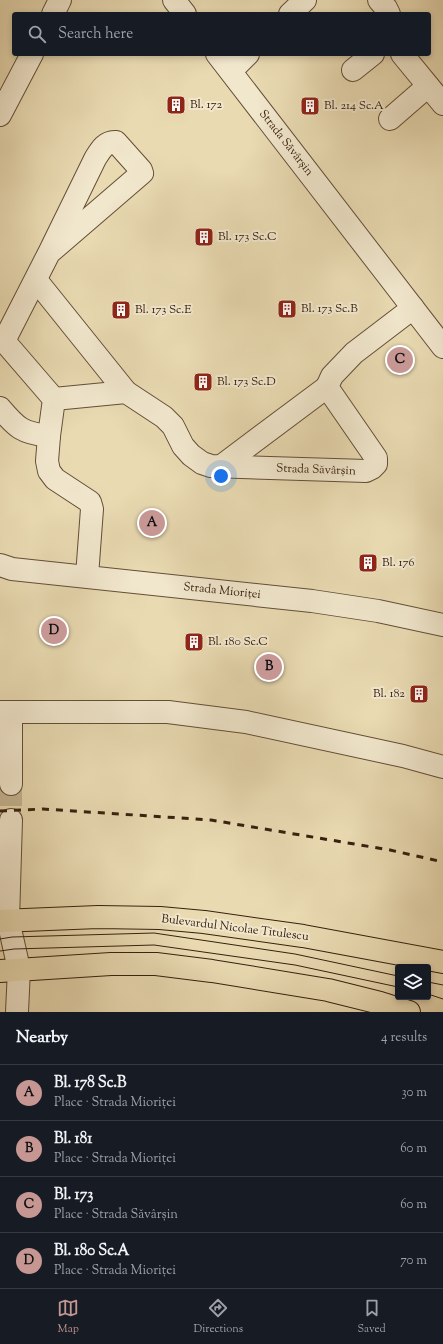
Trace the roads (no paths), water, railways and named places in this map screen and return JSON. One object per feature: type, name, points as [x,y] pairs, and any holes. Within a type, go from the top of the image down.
[{"type":"main road","name":"Bulevardul Nicolae Titulescu","points":[[3,925],[98,917],[160,918],[204,922],[303,936],[443,962]]},
{"type":"main road","points":[[9,970],[111,964],[156,964],[227,973],[328,990],[409,1012]]},
{"type":"street","points":[[54,12],[60,0]]},
{"type":"street","points":[[174,0],[183,12]]},
{"type":"street","points":[[292,12],[305,0]]},
{"type":"street","points":[[379,0],[388,12]]},
{"type":"street","points":[[0,115],[31,56]]},
{"type":"street","name":"Strada Săvârșin","points":[[219,56],[413,308],[436,325],[443,348]]},
{"type":"street","points":[[231,71],[246,56]]},
{"type":"street","points":[[353,70],[370,56]]},
{"type":"street","points":[[404,56],[443,104]]},
{"type":"street","points":[[390,119],[428,86]]},
{"type":"street","points":[[49,253],[142,173],[116,142],[108,143],[102,148],[95,158],[49,253],[36,280],[2,345],[54,399]]},
{"type":"street","points":[[36,280],[126,392],[164,417],[173,426],[183,446],[191,455],[202,463],[215,467],[327,388],[332,376],[354,353],[413,308]]},
{"type":"street","name":"Strada Săvârșin","points":[[215,467],[366,472],[372,468],[376,464],[376,458],[327,388]]},
{"type":"street","points":[[54,399],[126,392]]},
{"type":"street","points":[[54,399],[47,461],[49,471],[55,479],[90,502],[92,509],[87,576]]},
{"type":"street","points":[[0,408],[15,425],[24,432],[49,436]]},
{"type":"street","name":"Strada Mioriței","points":[[0,564],[12,568],[312,600],[378,611],[443,625]]},
{"type":"street","points":[[11,784],[6,712],[168,712],[246,722],[403,756],[443,767]]},
{"type":"street","points":[[11,820],[3,925],[9,970],[17,1012]]},
{"type":"tunnel","points":[[11,784],[11,820]]},
{"type":"tram line","points":[[0,939],[12,937],[154,933],[295,954],[395,975]]},
{"type":"tram line","points":[[0,951],[14,949],[154,945],[295,965],[395,986]]},
{"type":"tram line","points":[[431,983],[443,985]]},
{"type":"tram line","points":[[431,995],[443,999]]},
{"type":"railway","points":[[0,811],[43,809],[211,820],[390,850],[443,862]]},
{"type":"place","name":"Bl. 172","points":[[176,105]]},
{"type":"place","name":"Bl. 214 Sc.A","points":[[310,106]]},
{"type":"place","name":"Bl. 173 Sc.C","points":[[204,237]]},
{"type":"place","name":"Bl. 173 Sc.B","points":[[287,309]]},
{"type":"place","name":"Bl. 173 Sc.E","points":[[121,310]]},
{"type":"place","name":"Bl. 173","points":[[400,360]]},
{"type":"place","name":"Bl. 173 Sc.D","points":[[203,382]]},
{"type":"place","name":"Bl. 178 Sc.B","points":[[152,523]]},
{"type":"place","name":"Bl. 176","points":[[368,563]]},
{"type":"place","name":"Bl. 180 Sc.A","points":[[54,631]]},
{"type":"place","name":"Bl. 180 Sc.C","points":[[194,642]]},
{"type":"place","name":"Bl. 181","points":[[269,667]]},
{"type":"place","name":"Bl. 182","points":[[419,694]]}]
